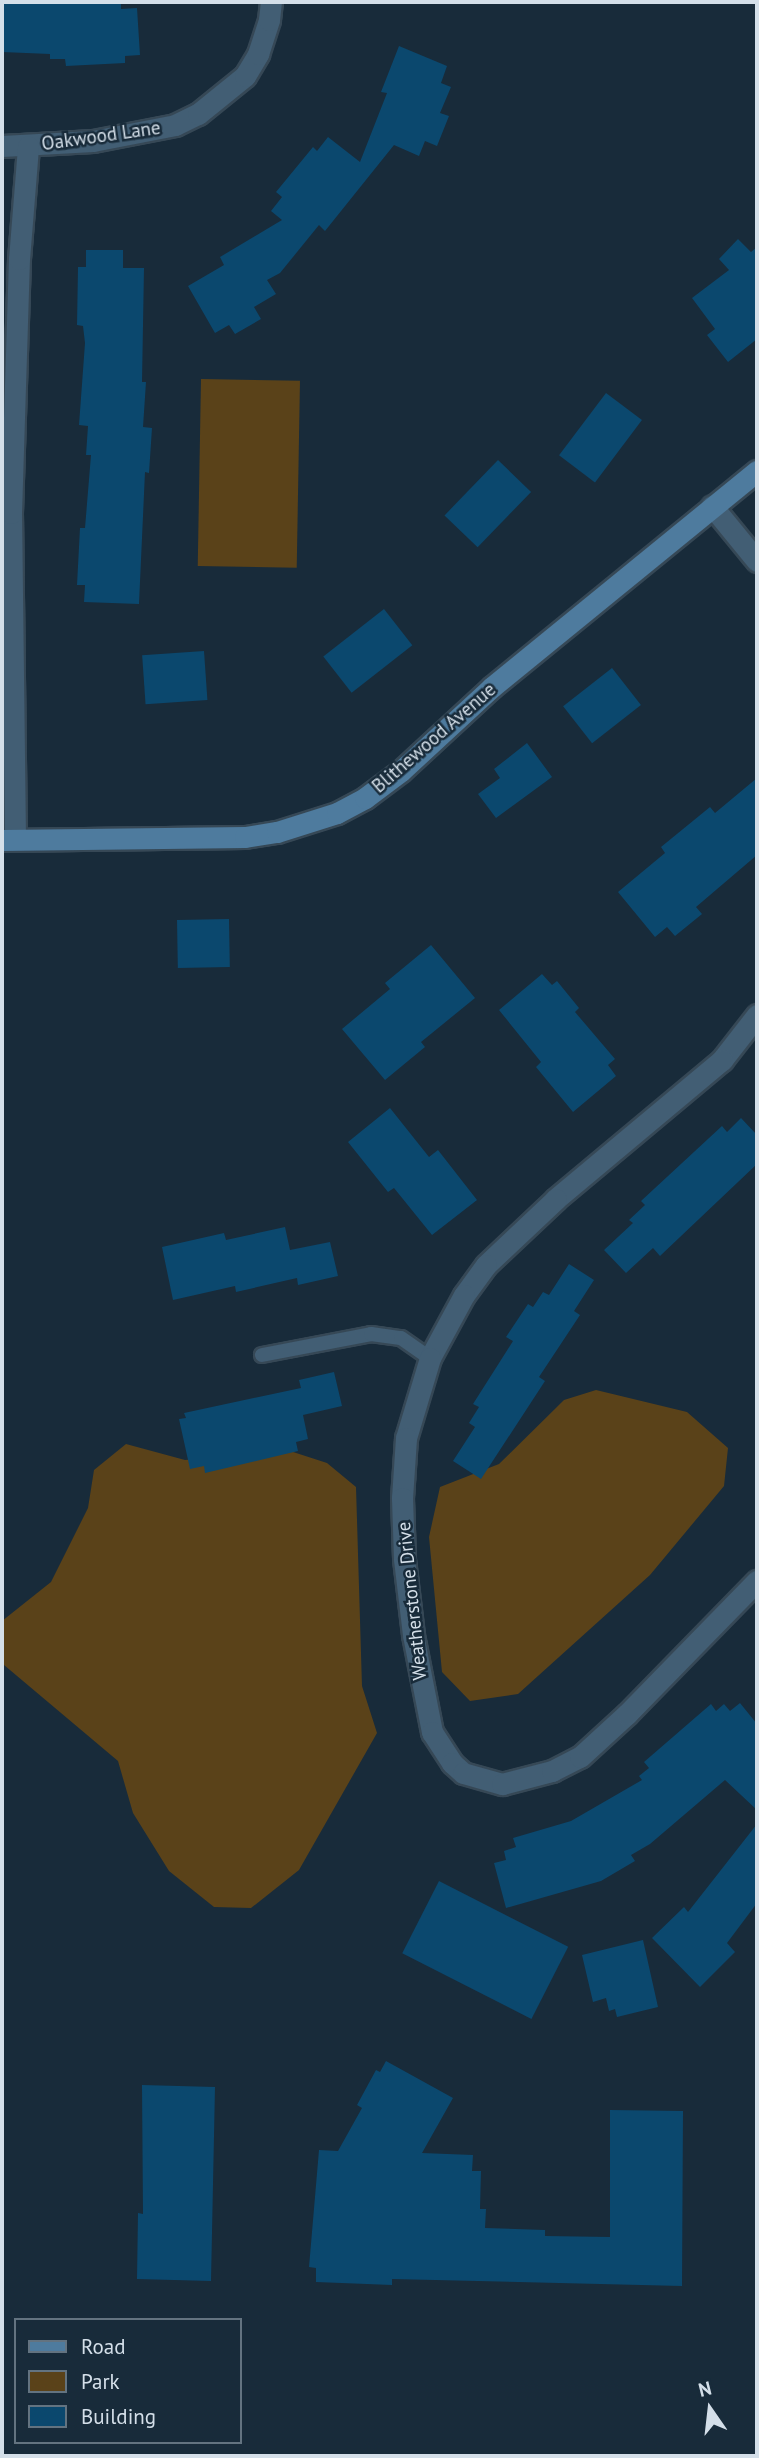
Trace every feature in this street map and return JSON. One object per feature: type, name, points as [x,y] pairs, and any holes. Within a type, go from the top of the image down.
[{"type":"street","name":"Oakwood Lane","points":[[2,146],[93,141],[176,125],[198,114],[245,76],[258,54],[269,20],[271,2]]},
{"type":"street","name":"Oakwood Lane","points":[[8,839],[11,513],[20,255],[28,146]]},
{"type":"street","name":"Blithewood Avenue","points":[[8,839],[245,837],[277,832],[337,813],[365,798],[401,771],[492,687],[757,471]]},
{"type":"street","points":[[712,506],[757,561]]},
{"type":"street","name":"Weatherstone Drive","points":[[757,1015],[722,1060],[556,1199],[486,1265],[464,1295],[430,1358],[406,1438],[402,1498],[404,1559],[424,1703],[440,1746],[463,1773],[502,1784],[552,1771],[580,1757],[627,1714],[757,1581]]},
{"type":"lane","points":[[262,1355],[371,1334],[401,1338],[430,1358]]},
{"type":"green space","points":[[201,379],[300,381],[297,568],[198,566]]},
{"type":"green space","points":[[596,1390],[687,1412],[728,1448],[724,1486],[650,1575],[518,1694],[470,1701],[442,1672],[429,1537],[440,1487],[499,1464],[564,1400]]},
{"type":"green space","points":[[126,1444],[185,1460],[290,1451],[327,1463],[356,1487],[362,1686],[377,1733],[299,1870],[251,1908],[214,1907],[169,1871],[133,1813],[118,1761],[4,1665],[2,1621],[51,1582],[88,1508],[94,1470]]},
{"type":"building","points":[[2,2],[121,2],[121,9],[137,8],[140,55],[125,56],[125,63],[66,66],[65,59],[50,59],[50,54],[2,52]]},
{"type":"building","points":[[399,46],[447,66],[441,83],[451,87],[440,113],[449,116],[437,146],[425,141],[419,156],[394,145],[325,231],[319,225],[280,273],[267,280],[276,294],[254,307],[261,319],[235,334],[229,325],[215,333],[188,286],[224,265],[220,257],[282,220],[271,211],[282,197],[276,192],[313,147],[317,151],[328,137],[360,162],[387,93],[381,92]]},
{"type":"building","points":[[738,239],[751,252],[757,247],[757,339],[728,362],[707,335],[715,329],[692,298],[729,270],[719,259]]},
{"type":"building","points":[[86,250],[123,250],[123,268],[144,268],[142,382],[146,382],[143,427],[152,428],[149,473],[145,472],[139,604],[84,602],[85,585],[77,585],[80,528],[85,528],[91,455],[86,455],[88,426],[79,425],[85,343],[83,326],[77,325],[78,267],[86,267]]},
{"type":"building","points":[[606,393],[642,420],[595,482],[559,455]]},
{"type":"building","points":[[498,460],[531,492],[478,547],[445,515]]},
{"type":"building","points":[[384,609],[412,645],[352,693],[323,656]]},
{"type":"building","points":[[204,651],[207,700],[146,704],[142,655]]},
{"type":"building","points":[[612,668],[641,705],[592,743],[563,706]]},
{"type":"building","points":[[527,743],[552,777],[496,818],[478,794],[500,778],[494,769]]},
{"type":"building","points":[[757,778],[757,855],[696,907],[702,914],[675,936],[667,927],[655,937],[618,892],[665,853],[661,847],[710,807],[715,813]]},
{"type":"building","points":[[229,919],[230,967],[178,968],[177,920]]},
{"type":"building","points":[[431,945],[475,998],[421,1042],[425,1047],[385,1080],[342,1029],[390,989],[385,983]]},
{"type":"building","points":[[542,974],[552,985],[557,981],[579,1008],[575,1012],[615,1059],[608,1065],[616,1076],[573,1112],[536,1067],[541,1062],[499,1010]]},
{"type":"building","points":[[390,1108],[429,1157],[438,1150],[477,1200],[432,1235],[394,1188],[388,1192],[348,1142]]},
{"type":"building","points":[[741,1118],[757,1135],[757,1164],[660,1256],[653,1248],[626,1273],[604,1250],[633,1223],[629,1220],[645,1205],[641,1201],[722,1126],[727,1132]]},
{"type":"building","points":[[285,1227],[290,1250],[330,1242],[338,1276],[298,1285],[297,1278],[236,1292],[235,1286],[173,1300],[162,1247],[224,1233],[226,1240]]},
{"type":"building","points":[[569,1264],[594,1280],[574,1311],[580,1315],[539,1377],[545,1381],[481,1479],[453,1461],[475,1427],[469,1423],[479,1407],[473,1404],[513,1341],[506,1337],[528,1304],[533,1307],[543,1292],[549,1295]]},
{"type":"building","points":[[334,1372],[342,1406],[303,1415],[308,1439],[296,1442],[298,1451],[205,1473],[204,1466],[190,1469],[179,1419],[186,1418],[184,1413],[301,1388],[299,1380]]},
{"type":"building","points":[[740,1703],[757,1724],[757,1810],[725,1780],[650,1844],[631,1855],[635,1861],[601,1881],[506,1908],[494,1863],[506,1860],[504,1851],[516,1847],[513,1838],[571,1821],[642,1780],[639,1776],[649,1768],[644,1762],[711,1704],[716,1711],[724,1704],[730,1711]]},
{"type":"building","points":[[757,1824],[757,1903],[727,1943],[735,1952],[700,1987],[652,1938],[684,1907],[688,1912]]},
{"type":"building","points":[[439,1881],[568,1947],[531,2019],[402,1953]]},
{"type":"building","points":[[643,1940],[658,2007],[617,2017],[615,2009],[609,2011],[606,1998],[593,2002],[582,1955]]},
{"type":"building","points":[[386,2061],[453,2098],[422,2153],[473,2155],[472,2171],[481,2171],[480,2209],[486,2209],[485,2228],[545,2230],[545,2236],[610,2237],[610,2110],[683,2111],[682,2286],[392,2279],[392,2285],[316,2282],[316,2268],[309,2267],[319,2150],[338,2151],[362,2108],[357,2105],[376,2070],[380,2072]]},
{"type":"building","points":[[142,2085],[215,2087],[211,2281],[137,2279],[138,2213],[143,2214]]}]
